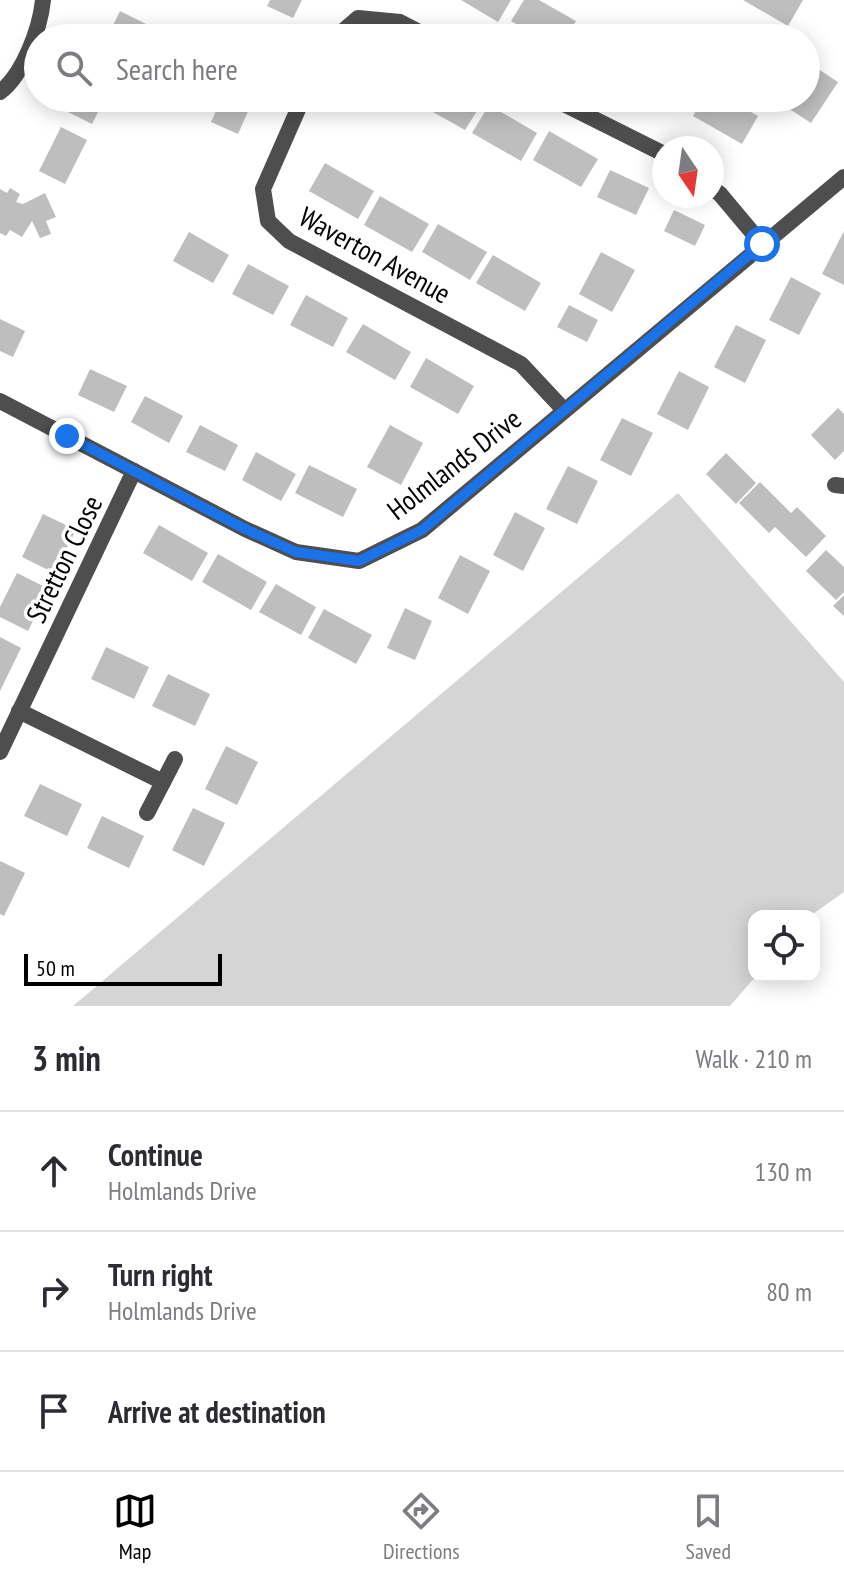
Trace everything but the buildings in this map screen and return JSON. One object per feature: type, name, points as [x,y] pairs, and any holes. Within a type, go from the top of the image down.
[{"type":"street","points":[[39,24],[43,0]]},
{"type":"street","points":[[351,24],[358,18],[404,24]]},
{"type":"street","points":[[0,92],[13,83],[24,58]]},
{"type":"street","name":"Waverton Avenue","points":[[297,112],[263,189],[268,221],[289,241],[521,364],[564,410]]},
{"type":"street","points":[[580,112],[652,148]]},
{"type":"street","name":"Holmlands Drive","points":[[0,401],[245,529],[296,552],[359,561],[422,530],[844,177]]},
{"type":"street","points":[[724,199],[762,244]]},
{"type":"street","name":"Stretton Close","points":[[0,752],[134,471]]},
{"type":"street","points":[[19,711],[163,782]]},
{"type":"street","points":[[147,813],[175,759]]},
{"type":"shaded area","points":[[678,493],[844,682],[844,892],[818,910],[748,910],[748,982],[751,982],[730,1006],[73,1006]]},
{"type":"route","points":[[67,436],[245,529],[296,552],[359,561],[422,530],[762,244]]}]
